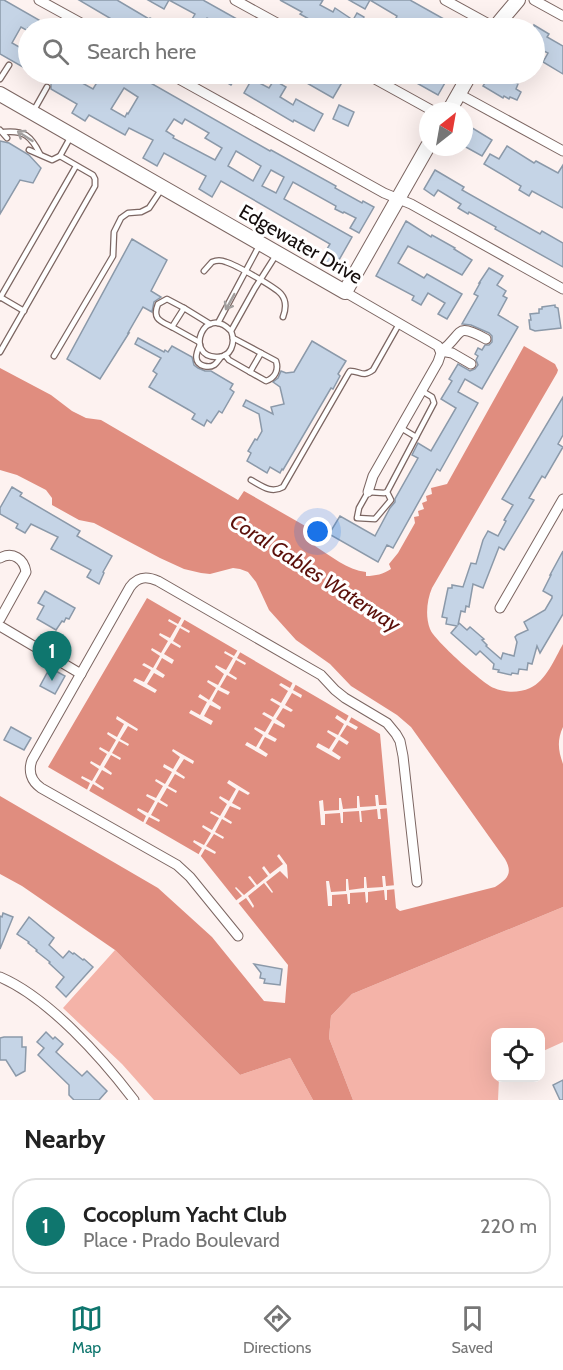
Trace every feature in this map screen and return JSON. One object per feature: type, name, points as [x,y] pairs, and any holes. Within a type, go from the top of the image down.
[{"type":"street","points":[[39,0],[72,18]]},
{"type":"street","points":[[235,0],[268,18]]},
{"type":"street","points":[[445,0],[486,18]]},
{"type":"street","points":[[499,18],[501,10],[508,0]]},
{"type":"street","points":[[504,18],[518,0]]},
{"type":"street","points":[[534,0],[563,16]]},
{"type":"street","points":[[188,84],[563,289]]},
{"type":"street","points":[[384,84],[419,103]]},
{"type":"street","points":[[454,102],[464,84]]},
{"type":"street","name":"Edgewater Drive","points":[[0,94],[438,346],[441,351],[452,353],[471,364]]},
{"type":"street","points":[[459,94],[563,151]]},
{"type":"street","points":[[345,292],[422,156]]},
{"type":"street","points":[[368,492],[373,476],[440,358],[441,351],[450,345],[461,331],[471,331],[486,339]]},
{"type":"street","points":[[500,608],[563,498]]},
{"type":"street","points":[[0,558],[6,555],[17,557],[26,572],[0,619]]},
{"type":"street","points":[[238,936],[190,877],[177,865],[41,788],[34,781],[30,771],[32,760],[130,587],[138,580],[147,577],[158,581],[321,675],[345,698],[387,723],[400,741],[403,756],[417,882]]},
{"type":"street","points":[[0,626],[81,674]]},
{"type":"street","points":[[0,977],[31,995],[57,1016],[105,1064],[134,1100]]},
{"type":"lane","points":[[0,79],[9,64]]},
{"type":"lane","points":[[32,113],[47,87]]},
{"type":"lane","points":[[2,131],[7,138]]},
{"type":"lane","points":[[2,131],[17,131],[33,140],[40,154]]},
{"type":"lane","points":[[29,150],[52,160],[60,156],[72,136]]},
{"type":"lane","points":[[0,352],[95,186],[93,175],[60,156]]},
{"type":"lane","points":[[24,311],[0,298],[76,166]]},
{"type":"lane","points":[[54,356],[113,256],[114,232],[122,218],[128,213],[141,212],[149,208],[162,187]]},
{"type":"lane","points":[[218,323],[261,244]]},
{"type":"lane","points":[[231,331],[277,253]]},
{"type":"lane","points":[[204,271],[212,262],[219,260],[260,280],[281,294],[286,307],[283,317]]},
{"type":"lane","points":[[210,324],[167,299],[158,304],[156,311],[159,320],[199,343],[207,355],[223,356],[266,381],[271,380],[277,368],[276,361],[233,338]]},
{"type":"lane","points":[[172,327],[184,308]]},
{"type":"lane","points":[[218,323],[231,331],[233,338],[231,348],[215,365],[202,365],[196,357],[201,331],[210,324],[218,323]]},
{"type":"lane","points":[[252,480],[272,491],[283,487],[350,371],[367,374],[373,370],[399,324]]},
{"type":"lane","points":[[250,372],[261,353]]},
{"type":"lane","points":[[387,492],[434,403],[432,397],[422,391]]},
{"type":"lane","points":[[401,428],[416,437]]},
{"type":"lane","points":[[368,492],[387,492],[391,500],[375,519],[357,518],[358,508],[368,492]]},
{"type":"shaded area","points":[[563,907],[563,1042],[545,1050],[545,1028],[491,1028],[491,1082],[499,1082],[498,1100],[353,1100],[329,1038],[331,1016],[352,994]]},
{"type":"shaded area","points":[[115,950],[240,1075],[290,1058],[313,1100],[154,1100],[122,1064],[63,1008]]},
{"type":"water","name":"Coral Gables Waterway","points":[[524,346],[555,364],[557,373],[432,588],[427,613],[430,629],[440,642],[479,678],[503,691],[521,691],[536,685],[550,669],[563,644],[563,727],[559,745],[563,764],[563,907],[352,994],[331,1016],[329,1038],[353,1100],[313,1100],[290,1058],[240,1075],[115,950],[22,886],[0,874],[0,796],[158,888],[212,937],[264,1001],[285,1003],[288,965],[200,855],[48,767],[147,598],[380,734],[396,908],[400,911],[495,887],[508,875],[509,868],[505,859],[411,727],[397,715],[351,686],[330,664],[296,640],[269,610],[256,582],[248,572],[233,568],[210,574],[184,569],[94,523],[79,520],[52,505],[52,498],[46,490],[17,475],[0,470],[0,368],[51,395],[72,411],[86,418],[101,420],[238,500],[244,491],[321,535],[315,546],[346,566],[366,572],[366,576],[370,576],[391,569],[389,564],[415,523],[414,517],[419,516],[418,511],[424,509],[422,503],[427,501],[426,496],[432,494],[431,488],[447,484]]},
{"type":"pier","points":[[183,615],[186,617],[181,626],[190,631],[189,633],[180,628],[173,641],[181,646],[180,648],[171,643],[164,654],[174,660],[172,664],[162,658],[156,669],[165,675],[163,678],[154,673],[147,684],[157,690],[155,693],[133,681],[135,678],[144,682],[151,670],[142,665],[144,663],[153,668],[160,656],[151,650],[152,648],[161,653],[168,641],[159,635],[160,633],[170,638],[177,626],[168,621],[169,619],[178,624]]},
{"type":"pier","points":[[239,648],[242,649],[237,658],[246,663],[245,665],[236,660],[229,673],[237,678],[236,680],[227,675],[220,687],[230,692],[228,695],[218,690],[212,701],[221,707],[220,710],[210,705],[204,716],[213,721],[211,725],[189,713],[191,710],[200,715],[207,702],[198,697],[200,694],[209,700],[216,688],[207,682],[208,680],[218,685],[224,674],[215,667],[216,665],[226,670],[233,658],[224,653],[225,651],[234,656]]},
{"type":"pier","points":[[294,680],[297,682],[293,690],[302,695],[301,698],[292,693],[285,705],[293,710],[291,712],[283,708],[276,719],[285,725],[284,728],[274,723],[268,734],[277,739],[275,742],[265,737],[259,748],[268,754],[266,757],[245,745],[247,742],[256,747],[263,735],[254,729],[255,727],[265,732],[272,720],[262,714],[264,712],[273,717],[280,706],[270,700],[272,698],[281,703],[288,691],[279,685],[281,683],[290,688]]},
{"type":"pier","points":[[350,713],[353,714],[349,722],[358,727],[356,730],[347,725],[340,736],[349,742],[347,745],[339,740],[332,751],[341,757],[339,760],[316,747],[318,743],[329,749],[336,738],[327,732],[328,730],[338,735],[344,724],[335,718],[337,715],[346,721]]},
{"type":"pier","points":[[117,716],[138,729],[137,731],[128,726],[120,739],[129,744],[128,746],[119,741],[112,753],[121,758],[120,760],[111,755],[104,767],[112,773],[111,775],[102,770],[95,782],[104,788],[103,790],[93,784],[88,793],[86,792],[90,783],[81,778],[82,776],[92,781],[99,769],[90,763],[91,761],[100,766],[107,754],[99,749],[100,747],[109,752],[116,740],[107,734],[108,732],[117,737],[124,724],[116,719]]},
{"type":"pier","points":[[173,749],[194,761],[193,764],[184,759],[176,771],[185,777],[184,779],[175,774],[168,786],[177,791],[176,793],[167,788],[160,800],[168,805],[167,807],[158,802],[151,815],[160,820],[159,822],[149,817],[144,826],[142,825],[146,816],[137,810],[138,808],[148,813],[155,801],[146,796],[147,794],[156,798],[163,786],[155,781],[156,779],[165,784],[172,772],[163,767],[164,764],[173,769],[180,757],[172,751]]},
{"type":"pier","points":[[229,780],[250,793],[248,795],[239,790],[232,803],[241,808],[240,810],[230,806],[224,817],[232,822],[231,824],[222,819],[215,832],[224,837],[223,839],[214,834],[206,846],[216,852],[215,854],[205,849],[199,859],[197,857],[202,848],[193,842],[194,840],[204,845],[211,833],[202,827],[203,825],[212,830],[219,818],[210,813],[211,811],[220,816],[227,804],[219,798],[220,796],[229,801],[236,789],[227,783]]},
{"type":"pier","points":[[375,795],[378,795],[379,805],[390,805],[390,808],[380,809],[381,819],[378,819],[377,809],[361,811],[362,822],[360,822],[359,811],[343,812],[343,823],[341,823],[340,813],[325,814],[325,825],[321,825],[319,801],[323,800],[324,811],[339,810],[339,798],[341,798],[343,809],[357,808],[357,796],[359,796],[360,807],[376,806]]},
{"type":"pier","points":[[279,854],[287,865],[288,879],[280,871],[266,882],[272,893],[264,883],[248,896],[253,908],[246,898],[236,905],[234,902],[242,896],[235,888],[244,895],[255,886],[248,877],[250,876],[257,885],[268,876],[262,868],[264,866],[270,874],[283,864],[277,856]]},
{"type":"pier","points":[[382,876],[385,876],[386,886],[397,885],[397,889],[387,890],[387,900],[385,900],[384,890],[368,892],[366,903],[365,892],[350,893],[350,904],[348,904],[347,894],[332,895],[332,906],[328,906],[326,881],[329,881],[331,892],[346,891],[346,879],[348,879],[349,890],[364,888],[364,877],[366,877],[367,888],[383,887]]},
{"type":"building","points":[[0,0],[4,0],[36,18],[18,18],[18,32],[12,43],[18,46],[18,64],[0,54]]},
{"type":"building","points":[[79,0],[117,0],[147,18],[110,18]]},
{"type":"building","points":[[148,0],[169,0],[164,9]]},
{"type":"building","points":[[169,0],[203,0],[235,18],[193,18],[195,14]]},
{"type":"building","points":[[280,0],[323,0],[320,5],[333,12],[335,8],[350,18],[307,18],[300,14],[302,12]]},
{"type":"building","points":[[349,0],[370,0],[365,9]]},
{"type":"building","points":[[370,0],[410,0],[442,18],[396,18],[397,16]]},
{"type":"building","points":[[357,13],[364,18],[354,18]]},
{"type":"building","points":[[545,32],[549,34],[547,37],[563,46],[563,74],[545,63],[548,53],[545,52]]},
{"type":"building","points":[[51,84],[84,84],[93,89],[96,84],[153,84],[336,186],[335,188],[362,203],[363,201],[374,207],[359,233],[350,228],[356,218],[335,209],[336,206],[293,182],[284,199],[352,237],[335,267],[321,259],[330,244],[221,181],[212,197],[199,189],[206,176],[164,153],[157,166],[143,158],[153,140],[129,128],[125,135],[89,115],[85,121],[72,113],[77,104],[51,89]],"holes":[[[124,88],[138,97],[125,117],[111,109]],[[174,119],[182,124],[185,119],[209,133],[205,138],[222,148],[215,160],[173,138],[174,136],[166,131]],[[236,151],[261,166],[253,181],[228,166]],[[271,170],[284,177],[276,193],[262,186]]]},
{"type":"building","points":[[249,84],[261,84],[269,88],[272,84],[281,84],[286,87],[280,97],[293,105],[296,99],[323,114],[314,131],[294,120],[293,122],[244,93]]},
{"type":"building","points":[[308,84],[341,84],[333,98]]},
{"type":"building","points":[[418,84],[444,84],[438,95]]},
{"type":"building","points":[[484,84],[518,84],[516,89],[521,92],[517,100],[510,97],[509,99],[483,86]]},
{"type":"building","points":[[339,105],[354,112],[348,126],[333,119]]},
{"type":"building","points":[[473,128],[492,140],[482,156],[473,151]]},
{"type":"building","points":[[0,141],[9,143],[29,155],[41,168],[33,183],[20,180],[0,214]]},
{"type":"building","points":[[507,146],[534,163],[536,161],[558,173],[563,165],[563,208],[532,191],[529,196],[519,190],[521,186],[484,164],[490,154],[499,159]]},
{"type":"building","points":[[435,170],[464,187],[462,190],[540,234],[542,231],[563,243],[563,267],[495,229],[496,227],[458,208],[461,204],[438,190],[434,196],[424,189]]},
{"type":"building","points":[[406,221],[472,260],[462,275],[408,246],[398,263],[424,278],[427,274],[462,294],[447,319],[438,314],[445,303],[428,293],[421,305],[412,300],[414,296],[376,276]]},
{"type":"building","points":[[132,239],[167,260],[151,291],[161,297],[154,302],[152,312],[143,307],[100,379],[67,359]]},
{"type":"building","points":[[489,268],[503,276],[497,285],[506,291],[503,296],[507,298],[498,315],[518,327],[482,389],[465,379],[458,392],[478,403],[440,471],[437,469],[393,548],[387,545],[378,562],[329,534],[340,516],[375,536],[418,458],[412,455],[418,443],[431,451],[456,408],[441,399],[452,381],[449,379],[458,364],[470,371],[475,369],[478,365],[476,360],[478,356],[475,354],[478,348],[482,350],[485,345],[492,342],[492,336],[489,333],[471,325],[462,324],[478,296],[474,294],[479,283]]},
{"type":"building","points":[[555,305],[558,308],[561,328],[535,331],[530,329],[530,314],[539,313],[542,307]]},
{"type":"building","points":[[138,338],[164,352],[165,350],[168,352],[172,346],[192,357],[194,365],[198,368],[211,371],[233,384],[230,389],[234,392],[222,413],[219,411],[211,423],[207,420],[204,426],[192,419],[195,414],[149,387],[157,374],[153,371],[161,358],[135,344]]},
{"type":"building","points":[[312,341],[346,361],[333,389],[331,388],[283,470],[280,473],[270,467],[267,473],[247,461],[251,453],[248,451],[262,431],[259,414],[243,406],[246,400],[273,414],[271,407],[284,404],[280,387],[273,382],[281,371],[294,372]]},
{"type":"building","points":[[563,397],[563,435],[558,444],[563,447],[545,478],[542,476],[529,498],[534,500],[504,550],[499,547],[483,588],[473,584],[469,607],[466,606],[465,612],[461,611],[458,625],[459,623],[467,630],[470,627],[501,659],[503,653],[514,656],[517,642],[515,637],[528,630],[524,622],[545,610],[552,598],[543,591],[563,551],[563,614],[540,653],[537,646],[532,664],[528,663],[527,670],[519,669],[518,674],[512,673],[511,675],[493,669],[494,664],[480,651],[476,655],[451,633],[457,626],[446,624],[447,618],[442,617],[448,588],[452,588],[452,585],[463,587],[471,563],[476,564],[488,531],[498,536],[513,505],[502,499]]},
{"type":"building","points":[[12,487],[22,493],[20,496],[80,531],[77,536],[112,556],[99,584],[87,577],[91,570],[51,549],[58,537],[31,524],[25,533],[16,528],[18,524],[0,514],[0,508]]},
{"type":"building","points":[[45,591],[75,608],[69,619],[62,621],[56,630],[37,619],[44,606],[38,603]]},
{"type":"building","points":[[54,670],[65,676],[55,694],[40,686],[47,673],[51,675]]},
{"type":"building","points":[[11,727],[31,738],[24,750],[4,740]]},
{"type":"building","points":[[3,913],[13,917],[0,949],[0,916],[2,917]]},
{"type":"building","points":[[29,917],[54,938],[49,945],[63,958],[69,951],[93,967],[66,997],[56,987],[64,977],[29,942],[17,934]]},
{"type":"building","points":[[254,964],[282,969],[280,985],[264,983],[265,979],[260,978],[261,973]]},
{"type":"building","points":[[46,1032],[63,1044],[56,1052],[82,1076],[87,1071],[107,1091],[99,1100],[74,1100],[69,1095],[69,1085],[38,1055],[44,1048],[37,1042]]},
{"type":"building","points":[[22,1037],[22,1047],[26,1047],[25,1071],[16,1076],[6,1060],[0,1060],[0,1038]]},
{"type":"building","points":[[563,1080],[563,1100],[560,1100],[553,1085]]},
{"type":"place","name":"Cocoplum Yacht Club","points":[[52,681]]}]
